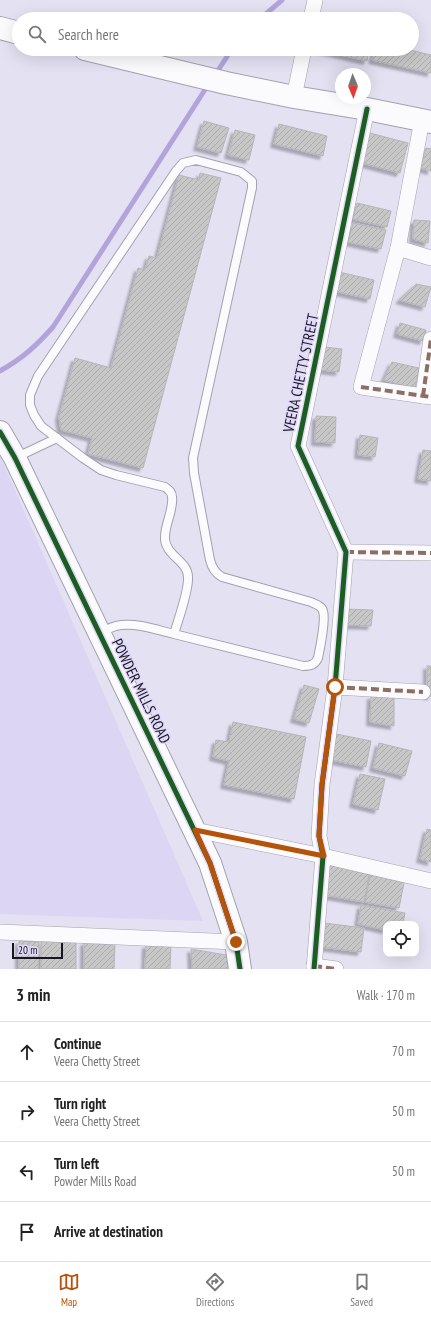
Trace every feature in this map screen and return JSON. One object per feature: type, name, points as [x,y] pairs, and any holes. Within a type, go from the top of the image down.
[{"type":"street","points":[[312,12],[315,0]]},
{"type":"street","points":[[0,28],[12,31]]},
{"type":"street","points":[[114,56],[226,83],[426,121],[398,248],[361,387],[427,396],[431,340]]},
{"type":"street","points":[[294,97],[303,56]]},
{"type":"street","name":"VEERA CHETTY STREET","points":[[314,968],[324,856],[319,836],[322,784],[335,687],[346,552],[298,446],[367,109]]},
{"type":"street","points":[[398,248],[431,258]]},
{"type":"street","name":"POWDER MILLS ROAD","points":[[0,432],[15,458],[210,863],[236,942],[240,969]]},
{"type":"street","points":[[346,552],[431,553]]},
{"type":"street","points":[[335,687],[423,692]]},
{"type":"street","points":[[195,830],[324,856],[431,881]]},
{"type":"street","points":[[0,932],[236,942]]},
{"type":"street","points":[[314,968],[336,969]]},
{"type":"lane","points":[[99,633],[111,627],[122,625],[152,628],[174,634],[303,666],[313,665],[317,662],[318,658],[323,622],[322,608],[311,602],[222,577],[217,574],[210,560],[194,473],[193,458],[251,197],[252,181],[240,172],[196,160],[183,163],[176,171],[38,376],[30,394],[30,405],[41,426],[83,458],[101,470],[165,487],[170,490],[172,496],[166,529],[166,545],[171,553],[187,570],[189,580],[174,634]]},
{"type":"lane","points":[[15,458],[57,438]]},
{"type":"shaded area","points":[[0,456],[203,921],[0,914]]},
{"type":"building","points":[[419,52],[431,55],[431,73],[372,60],[373,56],[419,56]]},
{"type":"building","points":[[345,56],[368,56],[367,61]]},
{"type":"building","points":[[204,121],[229,128],[221,153],[197,147]]},
{"type":"building","points":[[279,124],[327,136],[323,156],[274,144]]},
{"type":"building","points":[[235,130],[255,135],[249,160],[228,155]]},
{"type":"building","points":[[370,133],[408,143],[400,173],[362,163]]},
{"type":"building","points":[[426,148],[431,149],[431,171],[420,168]]},
{"type":"building","points":[[200,173],[221,178],[143,468],[88,454],[92,438],[61,430],[59,417],[75,358],[111,368],[138,268],[145,270],[149,256],[157,258],[179,175],[199,180]]},
{"type":"building","points":[[357,203],[391,211],[387,227],[353,219]]},
{"type":"building","points":[[414,220],[430,221],[428,243],[413,239]]},
{"type":"building","points":[[353,223],[386,230],[381,249],[348,242]]},
{"type":"building","points":[[339,272],[374,280],[370,299],[334,291]]},
{"type":"building","points":[[416,284],[431,287],[425,307],[399,300]]},
{"type":"building","points":[[400,323],[426,330],[423,341],[397,334]]},
{"type":"building","points":[[324,347],[342,349],[339,372],[321,370]]},
{"type":"building","points":[[392,362],[419,368],[415,389],[384,380]]},
{"type":"building","points":[[316,416],[336,417],[335,443],[315,442]]},
{"type":"building","points":[[360,435],[378,438],[375,457],[358,455]]},
{"type":"building","points":[[423,450],[431,451],[431,481],[418,479]]},
{"type":"building","points":[[346,609],[373,610],[371,626],[345,625]]},
{"type":"building","points":[[427,666],[431,666],[431,696],[427,696]]},
{"type":"building","points":[[304,685],[319,689],[309,723],[294,719]]},
{"type":"building","points":[[371,696],[394,696],[394,726],[370,722]]},
{"type":"building","points":[[233,722],[306,737],[294,799],[224,785],[229,761],[213,757],[216,740],[229,742]]},
{"type":"building","points":[[331,733],[371,741],[366,767],[326,759]]},
{"type":"building","points":[[379,743],[412,751],[405,776],[373,768]]},
{"type":"building","points":[[360,774],[385,779],[378,810],[353,804]]},
{"type":"building","points":[[427,829],[431,830],[431,862],[420,859]]},
{"type":"building","points":[[329,863],[370,870],[364,902],[324,895]]},
{"type":"building","points":[[371,871],[405,878],[399,908],[365,902]]},
{"type":"building","points":[[361,905],[405,913],[404,921],[383,921],[383,929],[358,924]]},
{"type":"building","points":[[324,923],[364,928],[361,952],[321,947]]},
{"type":"building","points":[[19,941],[39,942],[38,969],[19,969]]},
{"type":"building","points":[[41,941],[76,941],[76,969],[41,969]]},
{"type":"building","points":[[84,942],[115,943],[114,969],[84,969]]},
{"type":"building","points":[[146,945],[171,945],[170,969],[145,969]]},
{"type":"building","points":[[191,949],[232,956],[233,969],[192,969]]},
{"type":"waterway","points":[[268,12],[282,0]]},
{"type":"waterway","points":[[215,75],[227,56]]},
{"type":"waterway","points":[[0,371],[29,351],[53,327],[208,85]]},
{"type":"marked path","points":[[423,396],[431,339]]},
{"type":"marked path","points":[[361,387],[431,397]]},
{"type":"marked path","points":[[346,552],[431,553]]},
{"type":"marked path","points":[[335,687],[423,692]]},
{"type":"marked path","points":[[314,966],[336,969]]},
{"type":"cycle path","points":[[314,969],[323,856],[319,836],[322,785],[335,687],[346,552],[298,446],[367,109]]},
{"type":"cycle path","points":[[0,432],[15,458],[210,863],[236,942],[240,969]]},
{"type":"route","points":[[236,942],[210,863],[195,830],[324,856],[319,836],[322,784],[335,687]]}]
